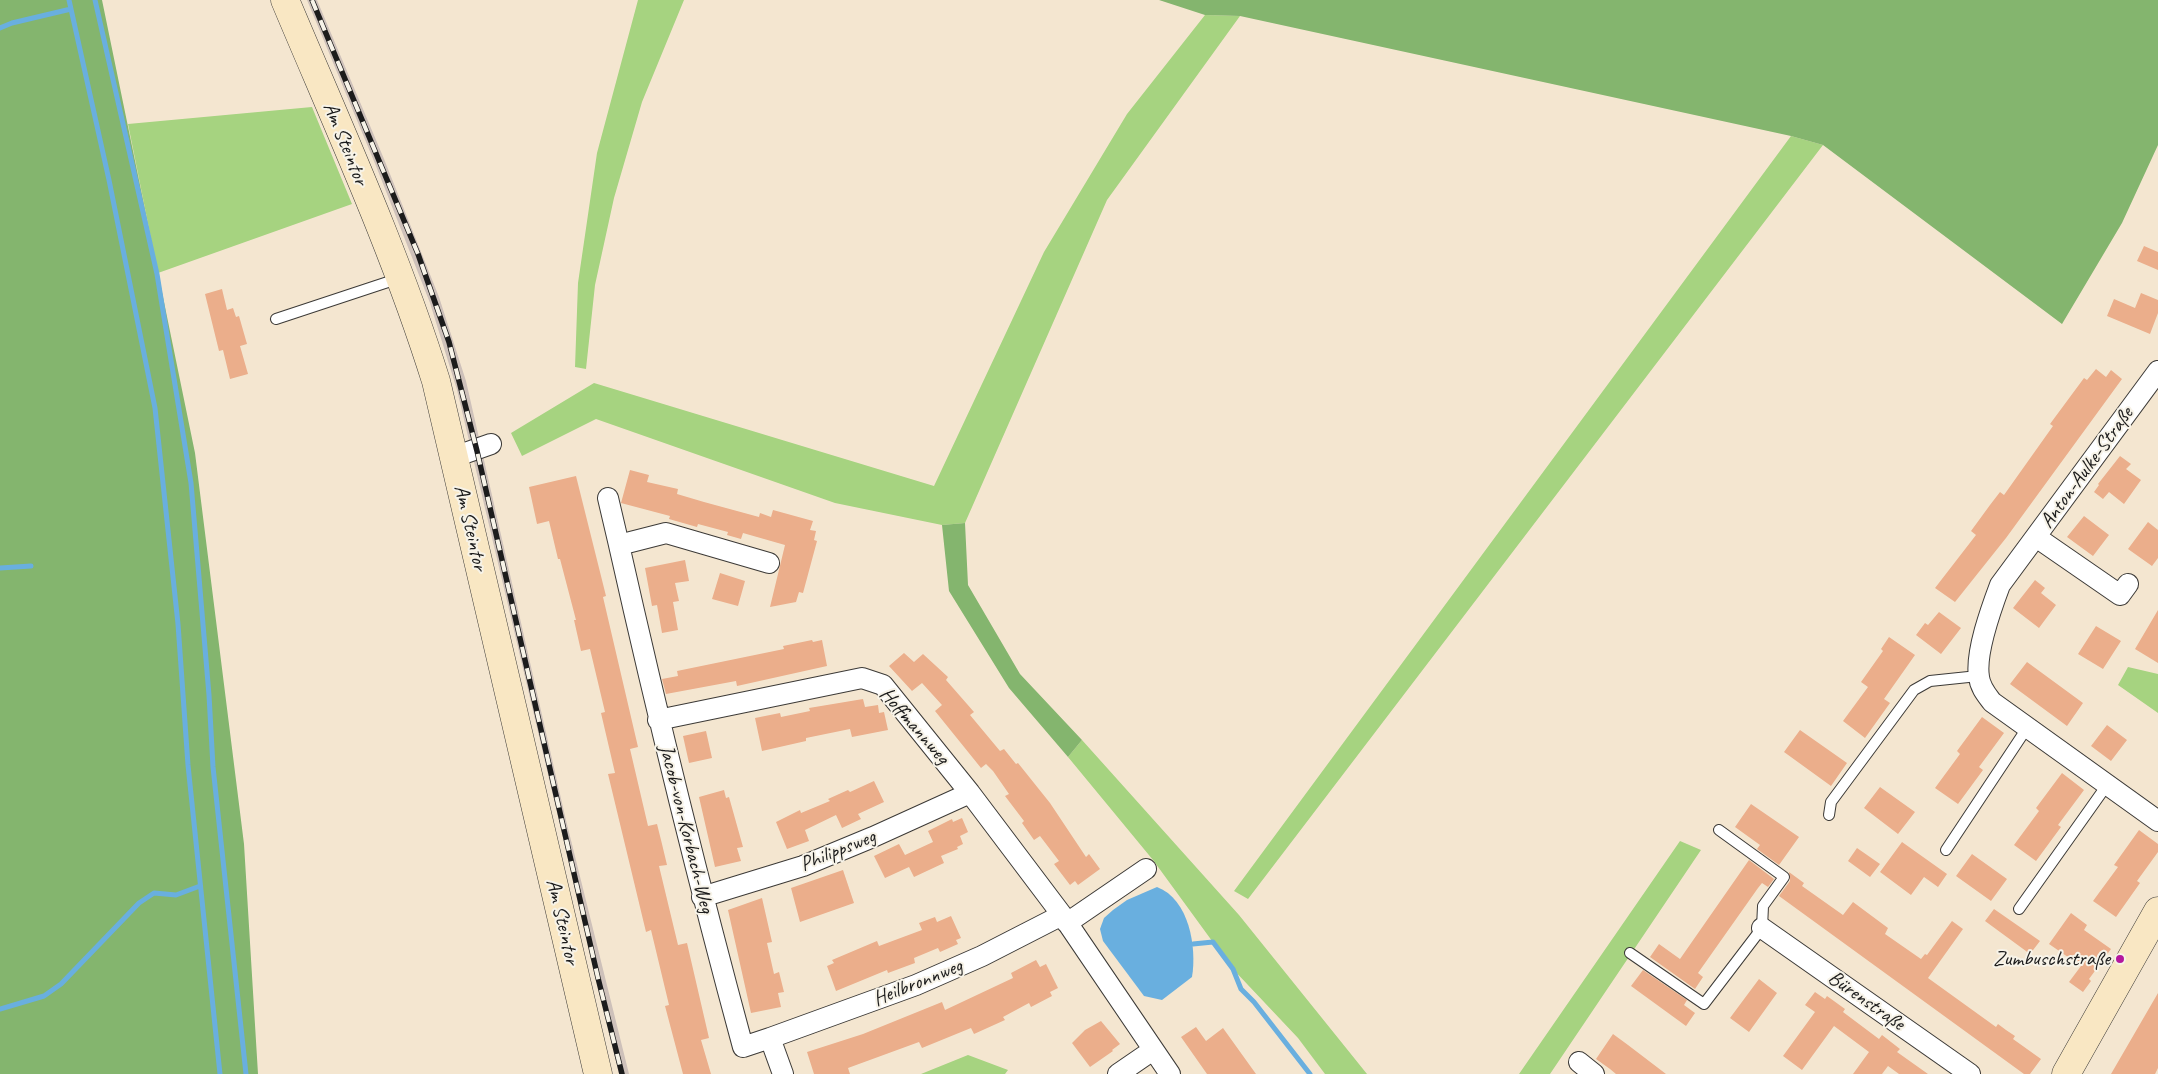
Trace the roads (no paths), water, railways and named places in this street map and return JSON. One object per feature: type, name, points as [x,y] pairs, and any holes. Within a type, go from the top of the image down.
[{"type":"street","name":"Am Steintor","points":[[285,0],[401,278],[436,381],[598,1074]]},
{"type":"street","name":"Anton-Aulke-Straße","points":[[1978,676],[1981,646],[1989,615],[2000,586],[2157,374]]},
{"type":"street","points":[[454,457],[491,444]]},
{"type":"street","name":"Jacob-von-Korbach-Weg","points":[[608,498],[658,720],[702,897],[743,1047],[770,1038]]},
{"type":"street","points":[[619,545],[666,533],[769,563]]},
{"type":"street","name":"Anton-Aulke-Straße","points":[[2036,537],[2120,595],[2128,584]]},
{"type":"street","points":[[1978,676],[1983,690],[1992,702],[2158,820]]},
{"type":"street","name":"Hoffmannweg","points":[[658,720],[862,678],[883,685],[970,793],[1065,919],[1170,1074]]},
{"type":"street","name":"Philippsweg","points":[[702,897],[803,866],[873,838],[970,793]]},
{"type":"street","points":[[1065,919],[1146,869]]},
{"type":"street","points":[[2066,1074],[2158,911]]},
{"type":"street","name":"Heilbronnweg","points":[[770,1038],[916,985],[1065,919]]},
{"type":"street","name":"Bürenstraße","points":[[1762,928],[1970,1074]]},
{"type":"street","points":[[770,1038],[784,1074]]},
{"type":"street","points":[[1118,1074],[1153,1050]]},
{"type":"lane","points":[[276,319],[401,278]]},
{"type":"lane","points":[[1829,815],[1832,802],[1914,690],[1930,681],[1978,676]]},
{"type":"lane","points":[[1946,850],[2027,728]]},
{"type":"lane","points":[[2019,909],[2107,785]]},
{"type":"lane","points":[[1630,953],[1704,1004],[1762,928],[1763,906],[1784,877],[1719,830]]},
{"type":"water","points":[[1157,887],[1168,893],[1177,902],[1188,925],[1193,952],[1192,977],[1162,1000],[1144,996],[1103,941],[1100,929],[1104,918],[1113,910],[1127,900]]},
{"type":"waterway","points":[[69,0],[109,180],[155,408],[178,624],[188,765],[220,1074]]},
{"type":"waterway","points":[[95,0],[157,274],[191,483],[209,695],[213,767],[246,1074]]},
{"type":"waterway","points":[[0,28],[12,23],[71,9]]},
{"type":"waterway","points":[[0,568],[31,566]]},
{"type":"waterway","points":[[0,1009],[44,996],[61,984],[139,903],[154,893],[176,895],[200,886]]},
{"type":"waterway","points":[[1193,944],[1213,942],[1233,969],[1241,989],[1254,1002],[1310,1074]]},
{"type":"railway","points":[[312,0],[418,254],[449,342],[477,451],[598,978],[622,1074]]},
{"type":"place","name":"Zumbuschstraße","points":[[2120,959]]}]
